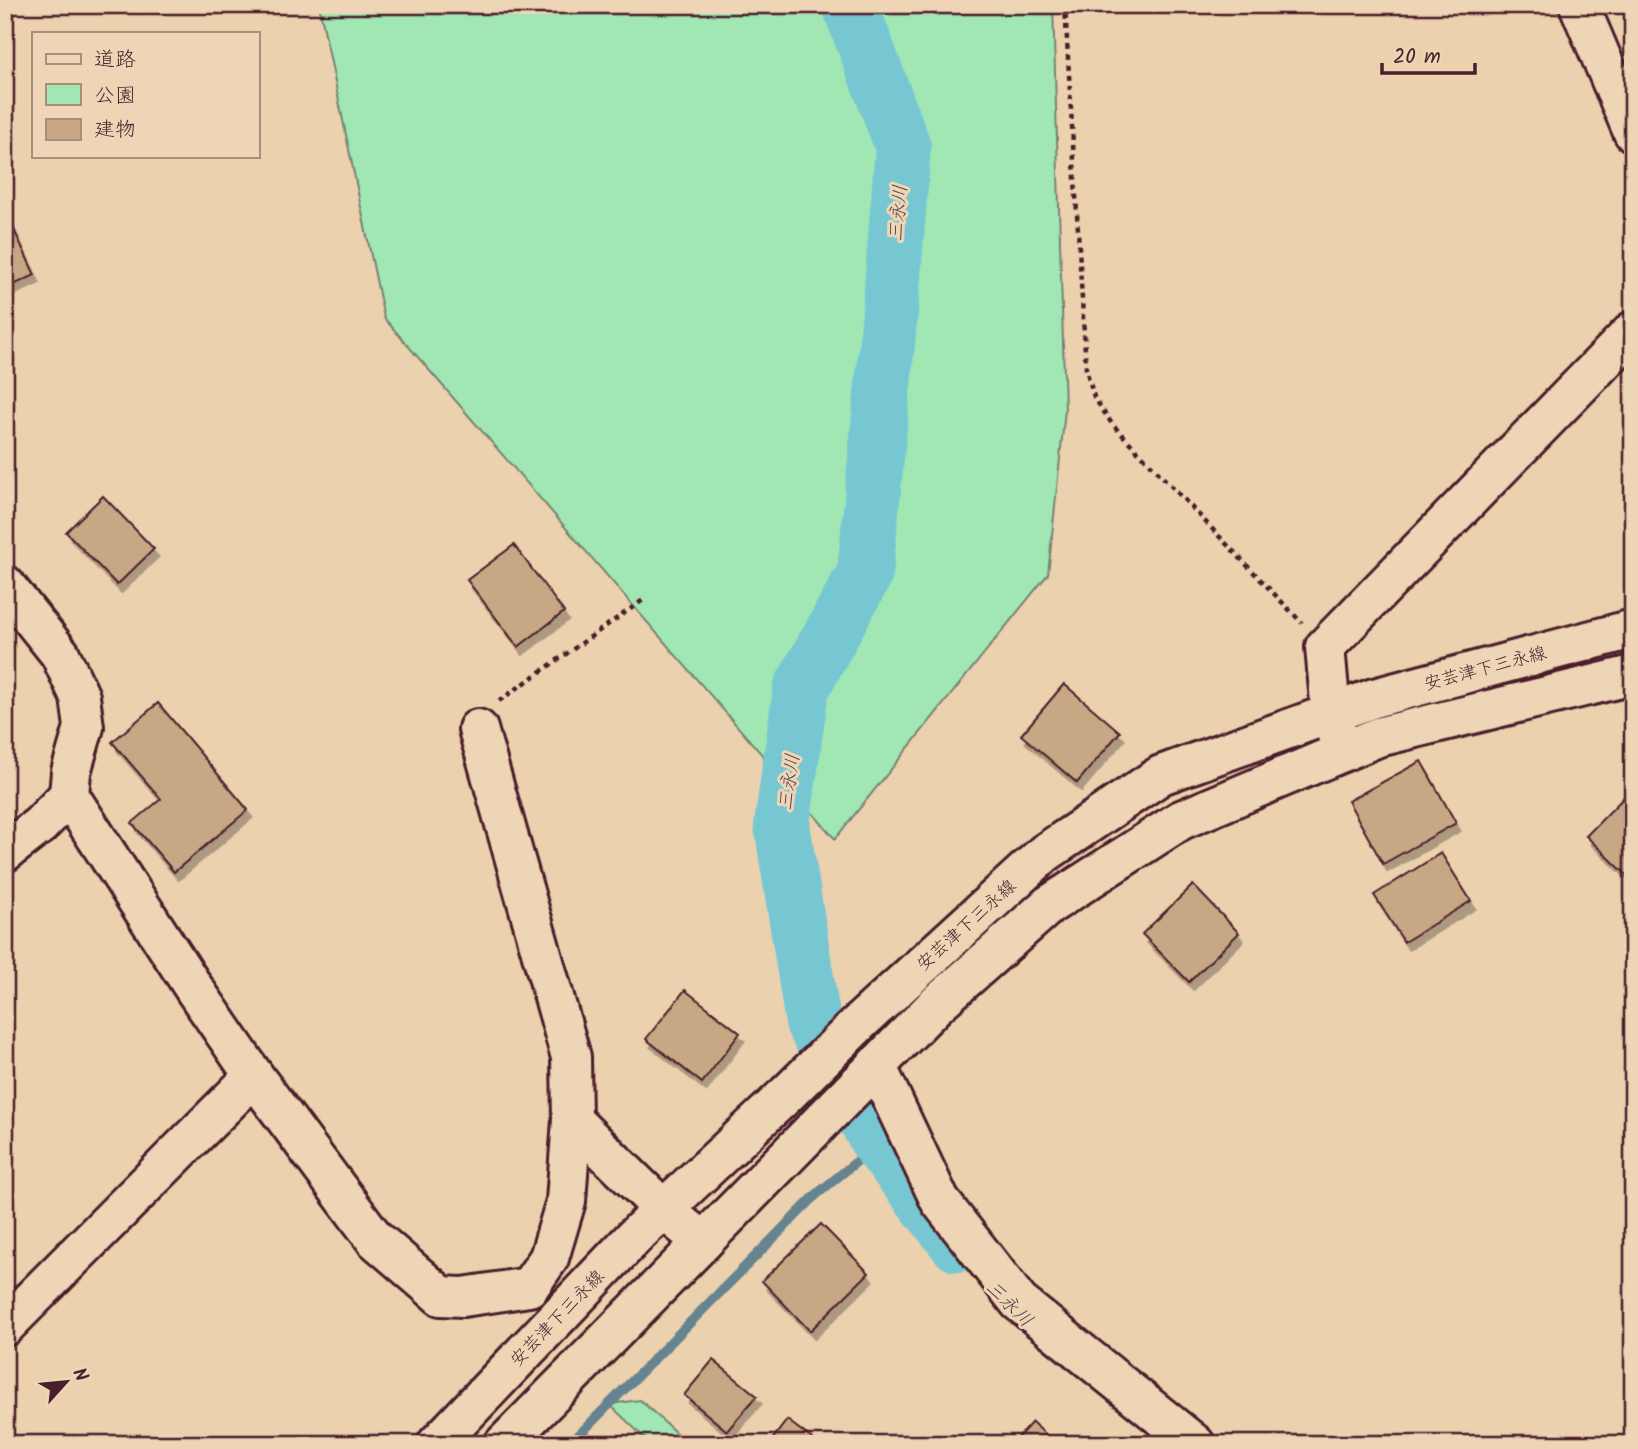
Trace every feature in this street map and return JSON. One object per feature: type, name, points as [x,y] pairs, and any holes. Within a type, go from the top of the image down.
[{"type":"street","points":[[1579,5],[1633,132]]},
{"type":"street","points":[[1342,752],[1331,713],[1325,647],[1633,331]]},
{"type":"street","points":[[5,585],[60,654],[80,697],[84,727],[71,772],[69,794],[40,825],[5,852]]},
{"type":"street","name":"安芸津下三永線","points":[[437,1444],[636,1235],[788,1094],[862,1020],[1045,853],[1161,775],[1374,698],[1633,629]]},
{"type":"street","points":[[504,1444],[876,1065],[936,1006],[1049,905],[1181,820],[1378,737],[1633,675]]},
{"type":"street","points":[[69,794],[195,990],[254,1076],[375,1239],[441,1296],[463,1297],[529,1287],[550,1258],[566,1201],[572,1120],[571,1057],[478,729]]},
{"type":"street","points":[[876,1065],[940,1201],[1019,1302],[1195,1444]]},
{"type":"street","points":[[5,1326],[254,1076]]},
{"type":"street","points":[[572,1120],[664,1210],[703,1242]]},
{"type":"path","points":[[1065,5],[1086,369],[1094,397],[1112,424],[1325,647]]},
{"type":"path","points":[[478,729],[491,707],[646,598]]},
{"type":"green space","points":[[319,5],[1053,5],[1065,410],[1048,574],[835,839],[384,318]]},
{"type":"green space","points":[[640,1400],[688,1444],[651,1444],[609,1404]]},
{"type":"building","points":[[8,217],[35,275],[5,289],[5,218]]},
{"type":"building","points":[[103,496],[154,549],[117,585],[66,532]]},
{"type":"building","points":[[514,545],[564,612],[518,647],[467,580]]},
{"type":"building","points":[[1064,684],[1120,732],[1077,783],[1021,735]]},
{"type":"building","points":[[158,703],[248,810],[174,872],[132,823],[161,799],[112,742]]},
{"type":"building","points":[[1421,761],[1456,823],[1383,864],[1348,801]]},
{"type":"building","points":[[1633,788],[1633,881],[1586,836]]},
{"type":"building","points":[[1441,853],[1471,901],[1404,942],[1374,895]]},
{"type":"building","points":[[1193,885],[1239,933],[1189,982],[1142,934]]},
{"type":"building","points":[[685,990],[740,1033],[702,1083],[646,1039]]},
{"type":"building","points":[[821,1224],[869,1273],[810,1331],[762,1281]]},
{"type":"building","points":[[713,1360],[757,1396],[727,1431],[684,1395]]},
{"type":"building","points":[[787,1420],[819,1444],[769,1444]]},
{"type":"building","points":[[1032,1422],[1056,1444],[1012,1444]]},
{"type":"waterway","name":"三永川","points":[[850,5],[903,147],[891,301],[865,573],[801,689],[782,825],[813,1022],[879,1143],[958,1244]]},
{"type":"waterway","points":[[570,1444],[816,1195],[879,1143]]}]
